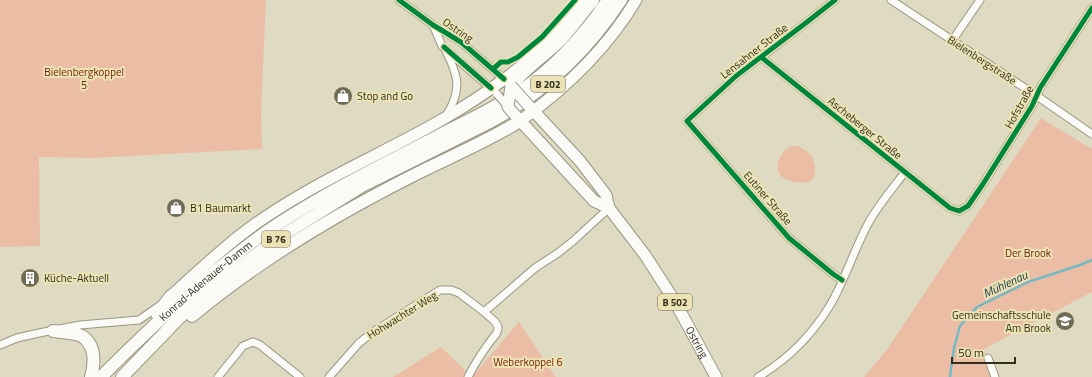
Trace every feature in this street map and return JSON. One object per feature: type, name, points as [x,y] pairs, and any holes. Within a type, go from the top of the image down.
[{"type":"highway","name":"B 76","points":[[450,136],[522,90],[559,60],[575,43],[608,0]]},
{"type":"highway","name":"B 202","points":[[450,136],[507,113],[530,98],[558,76],[595,37],[621,0]]},
{"type":"highway","name":"B 76","points":[[123,375],[148,358],[184,322],[245,274],[309,233],[357,206],[418,173],[497,135],[515,114]]},
{"type":"highway","name":"Konrad-Adenauer-Damm","points":[[101,377],[135,342],[225,263],[277,225],[360,176],[450,136]]},
{"type":"highway","name":"Konrad-Adenauer-Damm","points":[[123,375],[180,317],[216,284],[282,234],[450,136]]},
{"type":"highway","name":"B 76","points":[[135,342],[171,296]]},
{"type":"highway","points":[[53,331],[81,335],[91,346],[95,366],[91,377]]},
{"type":"main road","points":[[531,108],[571,80],[590,61],[610,37],[636,0]]},
{"type":"main road","points":[[507,82],[520,76],[547,54],[563,38],[587,3]]},
{"type":"main road","points":[[563,38],[587,3]]},
{"type":"main road","points":[[507,82],[587,3]]},
{"type":"main road","points":[[507,82],[515,114]]},
{"type":"main road","name":"Ostring","points":[[507,82],[580,161],[606,195],[609,208],[645,255],[660,278],[682,314],[716,377]]},
{"type":"main road","name":"Konrad-Adenauer-Damm","points":[[171,296],[207,264],[267,216],[319,185],[494,91],[507,82]]},
{"type":"main road","name":"B 76","points":[[515,114],[531,108]]},
{"type":"main road","name":"Ostring","points":[[515,114],[594,200],[609,208]]},
{"type":"street","name":"Ostring","points":[[399,0],[433,25],[461,42],[507,82]]},
{"type":"street","name":"Lensahner Straße","points":[[687,121],[736,76],[835,0]]},
{"type":"street","name":"Bielenbergstraße","points":[[891,0],[1092,134]]},
{"type":"street","points":[[952,41],[980,0]]},
{"type":"street","name":"Hofstraße","points":[[959,211],[968,206],[983,184],[1032,106],[1040,88],[1092,8]]},
{"type":"street","name":"Ostring","points":[[433,25],[455,69],[457,92],[451,107],[444,118]]},
{"type":"street","name":"Ostring","points":[[444,47],[494,91],[515,114]]},
{"type":"street","name":"Ascheberger Straße","points":[[761,57],[950,208],[959,211]]},
{"type":"street","name":"Eutiner Straße","points":[[687,121],[789,238],[842,280]]},
{"type":"street","points":[[758,377],[771,369],[795,350],[807,337],[829,306],[877,209],[905,172]]},
{"type":"street","points":[[484,312],[535,268],[572,242],[609,208]]},
{"type":"street","name":"Hohwachter Weg","points":[[329,377],[359,343],[373,332],[440,290],[459,292],[497,324],[498,329],[496,335],[483,351],[468,377]]},
{"type":"street","points":[[0,345],[17,338],[80,325],[139,320],[171,296]]},
{"type":"street","points":[[218,377],[243,346],[253,342],[260,344],[300,377]]},
{"type":"street","points":[[988,358],[995,377]]},
{"type":"green space","name":"Bielenbergkoppel 5","points":[[0,0],[266,0],[261,111],[262,149],[94,158],[39,157],[40,246],[0,247]]},
{"type":"green space","name":"Der Brook","points":[[1041,118],[1092,149],[1092,292],[984,349],[993,377],[864,377],[886,351]]},
{"type":"green space","points":[[793,146],[797,146],[810,154],[814,161],[815,174],[811,181],[800,183],[793,182],[780,175],[778,172],[779,160],[785,150]]},
{"type":"green space","name":"Weberkoppel 6","points":[[519,322],[556,377],[472,377]]},
{"type":"green space","points":[[441,347],[472,377],[393,377]]},
{"type":"waterway","name":"Mühlenau","points":[[950,377],[954,348],[960,326],[977,307],[1028,282],[1092,260]]},
{"type":"cycle path","points":[[399,0],[433,25],[461,42],[504,79]]},
{"type":"cycle path","points":[[493,69],[501,62],[508,62],[518,57],[542,37],[575,0]]},
{"type":"cycle path","points":[[835,0],[736,76],[687,121],[789,238],[842,280]]},
{"type":"cycle path","points":[[761,57],[950,208],[959,211],[968,206],[983,184],[1032,106],[1040,88],[1092,8]]},
{"type":"cycle path","points":[[444,47],[491,88]]},
{"type":"place","name":"Stop and Go","points":[[343,96]]},
{"type":"place","name":"B1 Baumarkt","points":[[176,208]]},
{"type":"place","name":"Küche-Aktuell","points":[[30,278]]},
{"type":"place","name":"Gemeinschaftsschule Am Brook","points":[[1065,321]]}]
